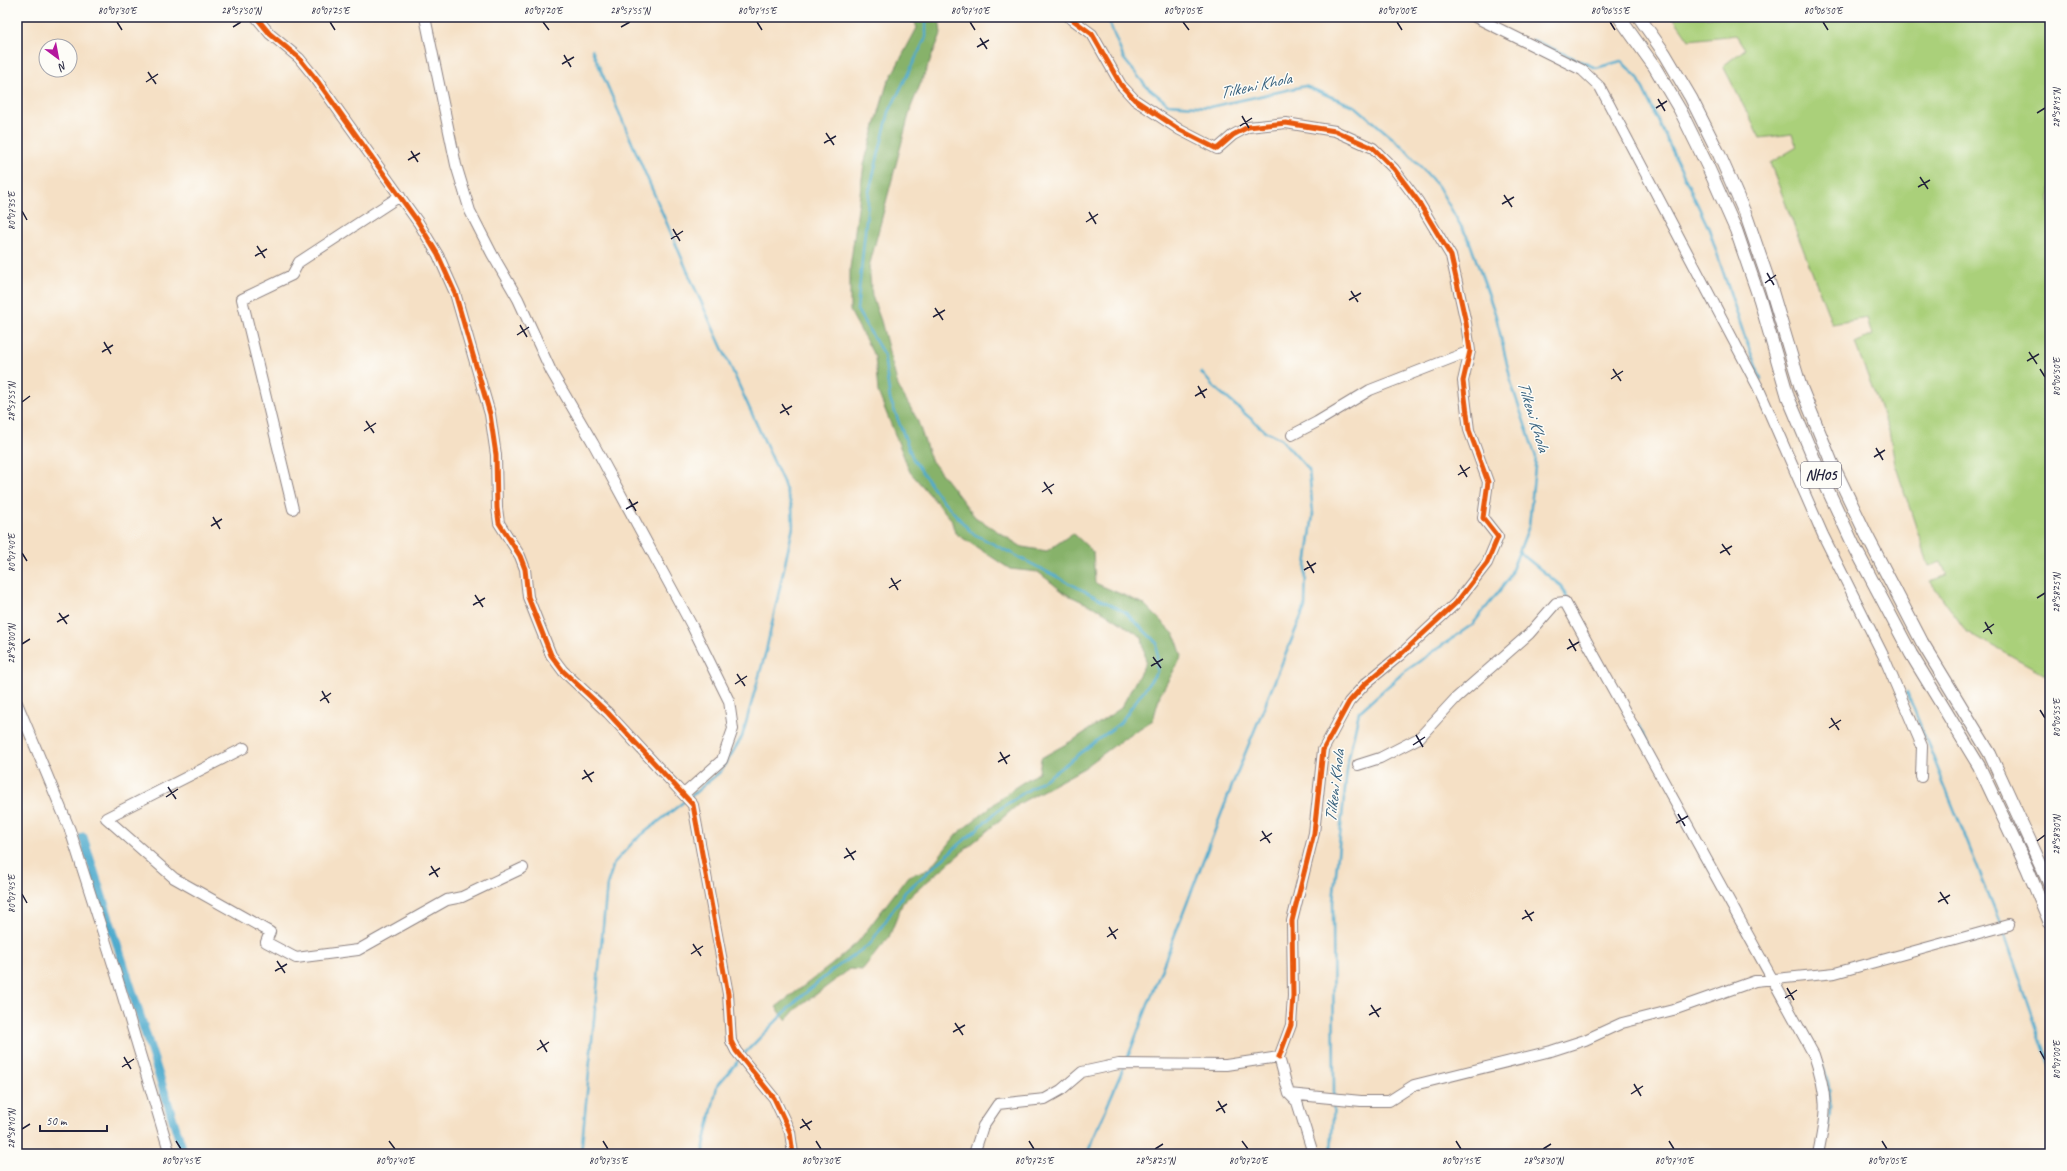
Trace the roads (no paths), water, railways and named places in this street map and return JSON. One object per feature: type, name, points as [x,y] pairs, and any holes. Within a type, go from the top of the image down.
[{"type":"main road","name":"NH05","points":[[1619,17],[1654,66],[1680,110],[1708,166],[1736,230],[1760,300],[1788,397],[1820,473],[1854,546],[1911,654],[1979,766],[2027,868],[2050,923]]},
{"type":"main road","name":"NH05","points":[[1639,17],[1665,54],[1691,98],[1719,154],[1747,218],[1771,288],[1800,385],[1831,461],[1866,534],[1922,642],[1990,754],[2050,885]]},
{"type":"street","points":[[256,17],[270,34],[299,58],[316,79],[400,196],[438,254],[455,293],[490,414],[496,455],[497,508],[500,523],[520,556],[525,569],[528,597],[551,655],[563,670],[608,713],[693,805],[728,994],[731,1041],[745,1063],[774,1098],[790,1132],[793,1154]]},
{"type":"street","points":[[425,17],[456,165],[470,211],[518,300],[551,371],[593,443],[692,626],[729,701],[733,729],[722,760],[684,794]]},
{"type":"street","points":[[1069,17],[1092,34],[1121,85],[1135,100],[1180,130],[1217,149],[1233,135],[1248,127],[1286,123],[1335,131],[1373,148],[1394,169],[1418,201],[1451,256],[1466,323],[1470,351],[1463,381],[1469,430],[1488,482],[1483,518],[1498,537],[1487,563],[1456,603],[1399,656],[1365,684],[1349,702],[1323,750],[1314,833],[1292,921],[1293,996],[1291,1025],[1279,1057],[1289,1094],[1297,1102],[1311,1147],[1310,1154]]},
{"type":"street","points":[[1475,17],[1582,70],[1600,87],[1758,387],[1823,535],[1883,655],[1922,746],[1921,777]]},
{"type":"street","points":[[293,508],[242,299],[292,275],[299,262],[400,196]]},
{"type":"street","points":[[1292,435],[1317,422],[1370,390],[1470,351]]},
{"type":"street","points":[[1358,765],[1380,758],[1419,738],[1456,698],[1529,634],[1556,603],[1565,602],[1814,1055],[1824,1084],[1826,1111],[1818,1154]]},
{"type":"street","points":[[17,702],[70,830],[117,977],[170,1154]]},
{"type":"street","points":[[244,748],[106,818],[174,878],[270,932],[266,942],[296,958],[358,950],[447,900],[462,897],[523,868]]},
{"type":"street","points":[[1289,1094],[1361,1101],[1388,1101],[1414,1085],[1585,1040],[1622,1023],[1673,1010],[1755,981],[1771,978],[1835,973],[2004,926]]},
{"type":"street","points":[[974,1154],[983,1126],[998,1104],[1045,1098],[1061,1090],[1082,1072],[1119,1064],[1226,1065],[1279,1057]]},
{"type":"waterway","points":[[742,1056],[797,1000],[834,969],[870,944],[905,892],[1001,808],[1054,773],[1120,723],[1157,672],[1157,643],[1125,612],[972,533],[938,495],[913,459],[890,399],[884,355],[857,310],[869,192],[889,112],[926,37],[926,17]]},
{"type":"waterway","name":"Tilkeni Khola","points":[[1107,17],[1124,59],[1146,86],[1168,104],[1210,107],[1305,86],[1356,107],[1403,147],[1438,186],[1469,240],[1496,316],[1512,386],[1536,457],[1529,526],[1508,580],[1473,624],[1404,672],[1359,712],[1348,761],[1333,901],[1334,1096]]},
{"type":"waterway","points":[[1533,40],[1596,68],[1621,61],[1638,78],[1709,229],[1744,335],[1761,379]]},
{"type":"waterway","points":[[592,50],[693,284],[783,482],[792,507],[793,527],[766,651],[742,737],[721,771],[690,797]]},
{"type":"waterway","points":[[1126,1062],[1235,778],[1305,607],[1306,566],[1313,514],[1309,470],[1281,439],[1265,431],[1213,386],[1201,372]]},
{"type":"waterway","points":[[1519,552],[1561,586],[1568,600]]},
{"type":"waterway","points":[[1907,692],[2001,926]]},
{"type":"waterway","points":[[1639,726],[1659,762]]},
{"type":"waterway","points":[[581,1154],[607,885],[614,863],[635,840],[686,800]]},
{"type":"waterway","points":[[83,837],[184,1154]]},
{"type":"waterway","points":[[2003,930],[2050,1067]]},
{"type":"waterway","points":[[704,1154],[704,1146],[717,1086],[739,1060]]},
{"type":"waterway","points":[[1822,1065],[1829,1086],[1830,1098],[1829,1120],[1823,1154]]},
{"type":"waterway","points":[[1087,1154],[1124,1066]]},
{"type":"waterway","name":"Tilkeni Khola","points":[[1331,1154],[1334,1101]]}]
